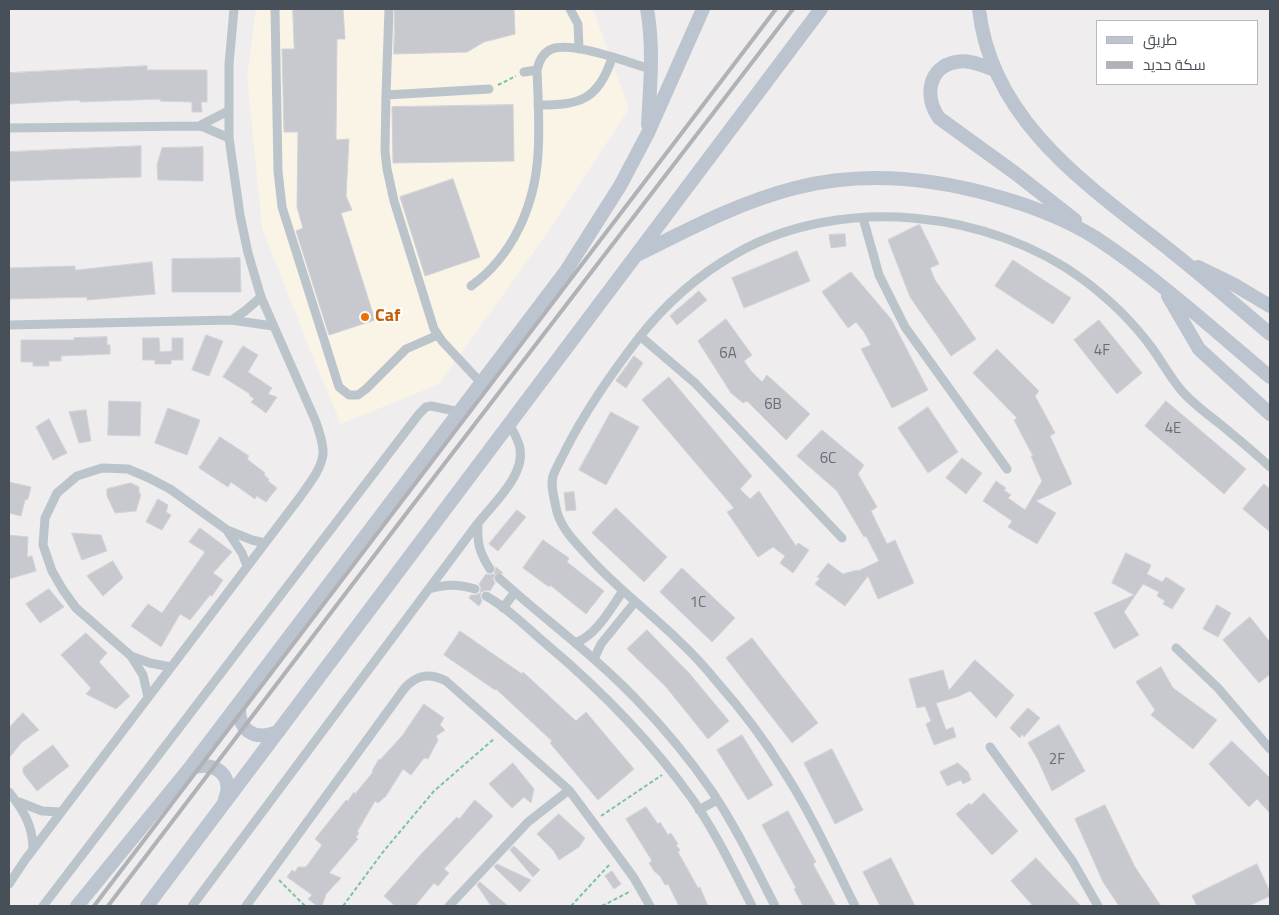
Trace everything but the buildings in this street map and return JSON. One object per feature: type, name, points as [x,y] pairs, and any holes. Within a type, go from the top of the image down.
[{"type":"main road","points":[[647,9],[650,26],[651,70],[648,133]]},
{"type":"main road","points":[[77,906],[189,769],[566,271],[620,186],[648,133],[704,9]]},
{"type":"main road","points":[[147,906],[821,9]]},
{"type":"main road","points":[[979,9],[986,45],[995,70],[1009,96],[1045,146],[1088,186],[1184,261],[1270,334]]},
{"type":"main road","points":[[995,70],[967,61],[957,61],[947,65],[936,75],[930,89],[933,109],[939,118],[1043,194],[1096,239],[1164,289],[1270,376]]},
{"type":"main road","points":[[636,255],[709,220],[775,195],[815,184],[867,178],[926,180],[970,189],[1036,208],[1096,239]]},
{"type":"main road","points":[[1184,261],[1233,284],[1270,306]]},
{"type":"main road","points":[[1164,289],[1200,349],[1270,414]]},
{"type":"main road","points":[[240,702],[238,713],[241,724],[248,732],[258,736],[269,736],[279,731]]},
{"type":"main road","points":[[189,769],[198,765],[216,768],[223,775],[227,784],[227,794],[224,802]]},
{"type":"street","points":[[9,884],[33,849],[311,481],[323,454],[322,442],[316,422],[261,296],[248,253],[240,216],[228,138],[229,64],[234,9]]},
{"type":"street","points":[[276,9],[278,170],[282,207],[286,225],[339,387],[349,395],[362,393],[406,349],[438,335]]},
{"type":"street","points":[[389,9],[385,151],[390,186],[432,322],[438,335],[447,348],[482,384]]},
{"type":"street","points":[[570,9],[578,24],[579,49]]},
{"type":"street","points":[[471,286],[488,273],[503,256],[515,237],[529,202],[538,153],[537,70],[539,61],[551,49],[560,47],[579,49],[651,70]]},
{"type":"street","points":[[538,105],[566,105],[583,99],[603,79],[612,58]]},
{"type":"street","points":[[524,72],[537,70]]},
{"type":"street","points":[[386,95],[489,89]]},
{"type":"street","points":[[198,126],[228,112]]},
{"type":"street","points":[[9,128],[198,126],[228,138]]},
{"type":"street","points":[[855,906],[811,818],[783,769],[751,723],[716,680],[677,639],[605,576],[568,534],[558,514],[552,483],[555,471],[573,435],[593,401],[640,336],[661,311],[685,288],[738,252],[768,238],[799,228],[830,221],[892,217],[950,222],[978,229],[1033,249],[1083,279],[1122,313],[1151,346],[1182,392],[1270,467]]},
{"type":"street","points":[[863,218],[879,275],[905,328],[1007,468]]},
{"type":"street","points":[[231,320],[245,311],[261,296]]},
{"type":"street","points":[[9,325],[231,320],[273,326]]},
{"type":"street","points":[[640,336],[695,383],[842,538]]},
{"type":"street","points":[[43,906],[419,414],[426,407],[431,406],[460,412]]},
{"type":"street","points":[[192,906],[478,523],[514,478],[519,469],[521,459],[520,449],[509,424]]},
{"type":"street","points":[[148,697],[143,675],[131,656],[76,608],[52,571],[43,545],[45,518],[57,493],[77,476],[85,473],[102,468],[128,470],[170,489],[226,530],[265,543]]},
{"type":"street","points":[[478,523],[477,540],[481,556],[490,569]]},
{"type":"street","points":[[226,530],[242,554],[247,566]]},
{"type":"street","points":[[499,578],[594,659],[636,698],[674,741],[717,800],[744,845],[776,906]]},
{"type":"street","points":[[429,589],[444,585],[461,585],[475,589]]},
{"type":"street","points":[[575,643],[590,634],[623,591]]},
{"type":"street","points":[[503,608],[515,592]]},
{"type":"street","points":[[486,596],[581,673],[620,712],[670,770],[699,810],[752,906]]},
{"type":"street","points":[[594,659],[601,644],[635,602]]},
{"type":"street","points":[[1176,648],[1218,688],[1270,750]]},
{"type":"street","points":[[131,656],[150,663],[171,667]]},
{"type":"street","points":[[246,906],[404,689],[418,677],[428,675],[446,680],[569,790],[639,886],[650,906]]},
{"type":"street","points":[[990,747],[1073,862],[1098,906]]},
{"type":"street","points":[[448,906],[528,822],[569,790]]},
{"type":"street","points":[[9,792],[23,809],[30,823],[33,849]]},
{"type":"street","points":[[699,810],[717,800]]},
{"type":"street","points":[[16,801],[33,809],[61,812]]},
{"type":"path","points":[[489,89],[524,72]]},
{"type":"path","points":[[343,906],[383,852],[434,791],[502,732]]},
{"type":"path","points":[[593,821],[670,770]]},
{"type":"path","points":[[571,906],[618,856]]},
{"type":"path","points":[[271,872],[305,906]]},
{"type":"path","points":[[602,906],[639,886]]},
{"type":"shaded area","points":[[256,9],[593,9],[629,109],[545,236],[439,384],[341,424],[262,228],[247,78]]},
{"type":"railway","points":[[94,906],[776,9]]},
{"type":"railway","points":[[108,906],[793,9]]},
{"type":"place","name":"Caf","points":[[365,317]]}]
